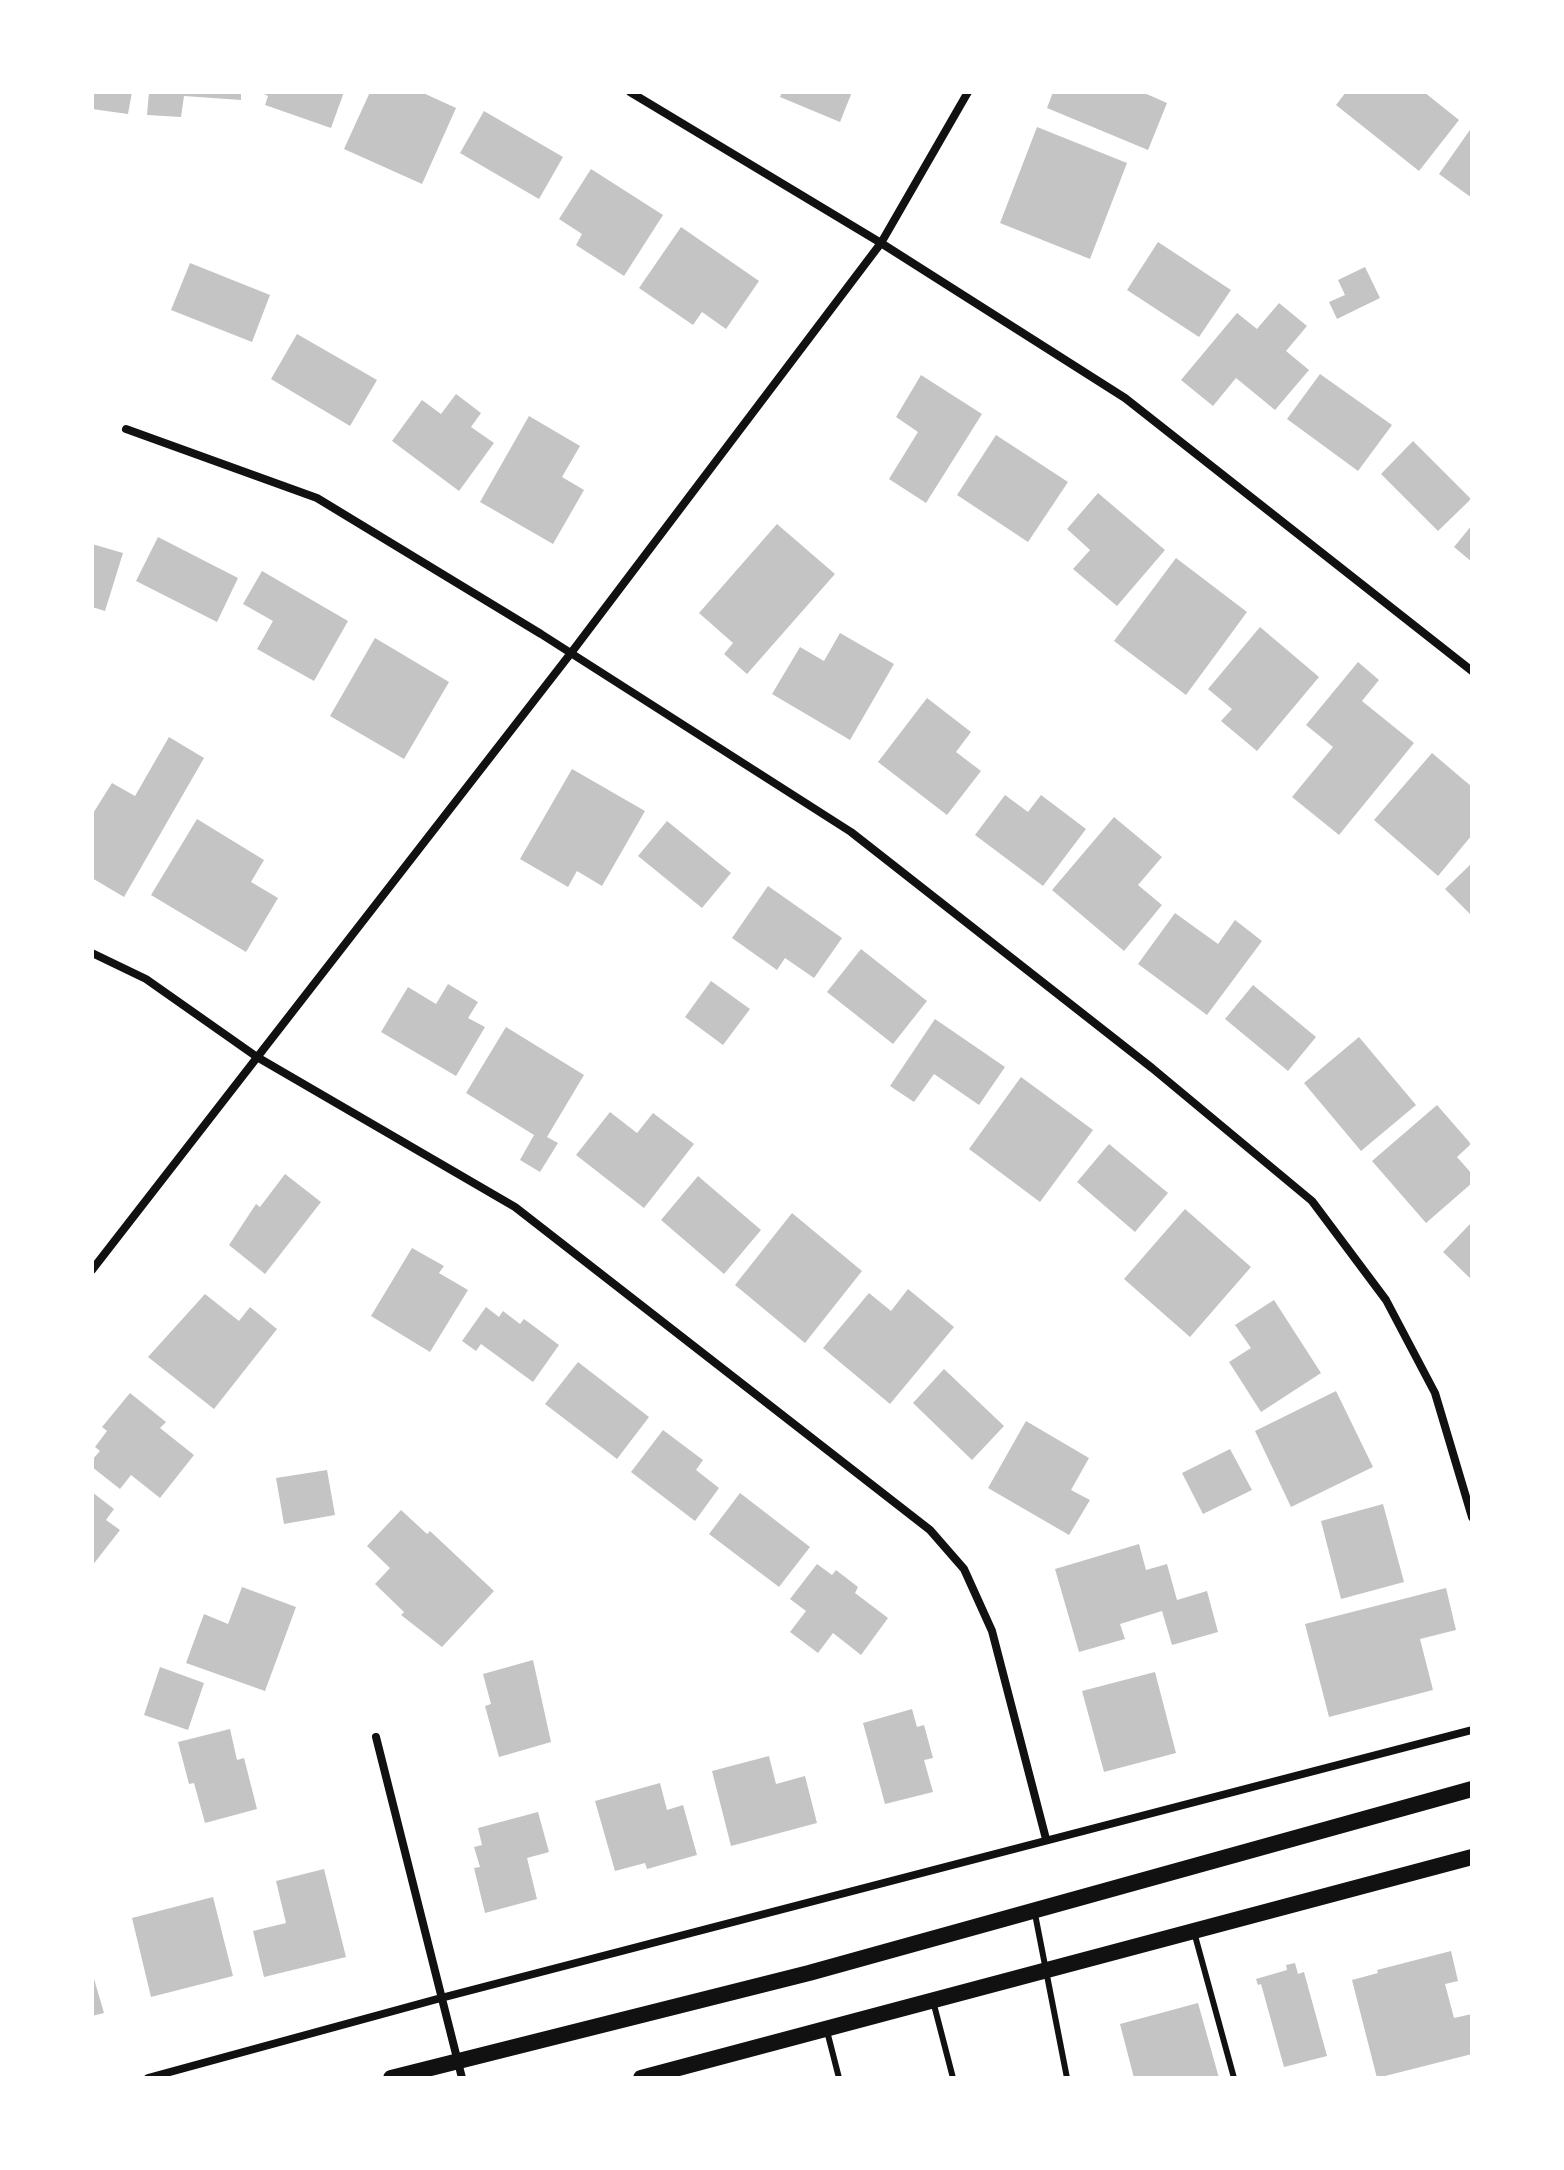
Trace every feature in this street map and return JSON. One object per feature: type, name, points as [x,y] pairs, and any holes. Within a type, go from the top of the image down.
[{"type":"main road","points":[[391,2078],[459,2070],[1472,1789]]},
{"type":"main road","points":[[641,2078],[1472,1857]]},
{"type":"street","points":[[630,92],[881,243],[1125,398],[1472,671]]},
{"type":"street","points":[[92,1270],[571,653],[881,243],[968,92]]},
{"type":"street","points":[[126,429],[317,498],[571,653],[851,832],[1140,1058],[1312,1201],[1386,1300],[1435,1393],[1472,1517]]},
{"type":"street","points":[[92,953],[146,979],[257,1057],[515,1207],[930,1530],[964,1569],[992,1631],[1046,1839]]},
{"type":"street","points":[[148,2078],[441,1998],[1472,1730]]},
{"type":"street","points":[[376,1737],[459,2070]]},
{"type":"lane","points":[[1034,1910],[1067,2078]]},
{"type":"lane","points":[[1194,1932],[1234,2078]]},
{"type":"lane","points":[[933,2001],[953,2078]]},
{"type":"lane","points":[[826,2029],[839,2078]]},
{"type":"building","points":[[92,92],[132,92],[128,114],[92,109]]},
{"type":"building","points":[[149,92],[241,92],[241,100],[184,96],[181,117],[147,115]]},
{"type":"building","points":[[260,92],[344,92],[331,128],[265,105],[268,96]]},
{"type":"building","points":[[370,92],[421,92],[456,108],[422,184],[344,149]]},
{"type":"building","points":[[782,92],[852,92],[840,122],[780,97]]},
{"type":"building","points":[[1053,92],[1142,92],[1167,103],[1148,150],[1047,108]]},
{"type":"building","points":[[1346,92],[1424,92],[1459,120],[1419,171],[1336,105]]},
{"type":"building","points":[[484,111],[563,157],[539,199],[460,153]]},
{"type":"building","points":[[1037,127],[1127,163],[1090,259],[1000,223]]},
{"type":"building","points":[[1472,127],[1472,198],[1439,174]]},
{"type":"building","points":[[591,169],[663,215],[624,276],[576,245],[582,234],[559,219]]},
{"type":"building","points":[[681,227],[759,281],[726,329],[702,312],[693,325],[639,288]]},
{"type":"building","points":[[1158,242],[1231,290],[1199,337],[1127,290]]},
{"type":"building","points":[[190,263],[270,295],[252,342],[171,310]]},
{"type":"building","points":[[1365,267],[1380,298],[1337,319],[1329,302],[1345,295],[1338,280]]},
{"type":"building","points":[[1279,303],[1307,326],[1286,351],[1309,370],[1275,410],[1236,378],[1213,406],[1181,380],[1237,313],[1257,329]]},
{"type":"building","points":[[297,334],[377,380],[350,426],[271,379]]},
{"type":"building","points":[[1320,374],[1392,425],[1358,471],[1287,419]]},
{"type":"building","points":[[921,375],[982,414],[926,503],[889,479],[918,432],[896,417]]},
{"type":"building","points":[[456,394],[481,413],[471,427],[494,443],[459,491],[392,441],[422,400],[441,414]]},
{"type":"building","points":[[529,416],[580,446],[562,477],[584,490],[553,544],[480,502]]},
{"type":"building","points":[[996,435],[1068,482],[1028,542],[957,495]]},
{"type":"building","points":[[1413,441],[1471,499],[1438,531],[1381,474]]},
{"type":"building","points":[[1098,493],[1165,550],[1117,606],[1073,569],[1090,550],[1067,529]]},
{"type":"building","points":[[777,524],[835,574],[747,674],[724,654],[733,643],[699,613]]},
{"type":"building","points":[[1472,525],[1472,562],[1454,547]]},
{"type":"building","points":[[158,537],[238,578],[217,622],[136,581]]},
{"type":"building","points":[[92,544],[123,553],[105,611],[92,607]]},
{"type":"building","points":[[1176,558],[1247,612],[1186,695],[1114,641]]},
{"type":"building","points":[[262,571],[348,621],[314,681],[257,649],[273,621],[243,604]]},
{"type":"building","points":[[1260,627],[1319,677],[1257,751],[1221,721],[1232,709],[1208,689]]},
{"type":"building","points":[[840,633],[894,664],[850,740],[772,694],[800,647],[824,661]]},
{"type":"building","points":[[375,638],[449,682],[404,759],[330,716]]},
{"type":"building","points":[[1358,662],[1379,680],[1362,701],[1414,743],[1339,835],[1292,797],[1333,747],[1306,725]]},
{"type":"building","points":[[927,698],[971,732],[956,752],[981,771],[947,815],[878,762]]},
{"type":"building","points":[[169,737],[204,758],[124,897],[92,878],[92,815],[112,783],[135,796]]},
{"type":"building","points":[[1432,753],[1472,787],[1472,835],[1438,876],[1374,820]]},
{"type":"building","points":[[572,769],[645,811],[602,886],[577,871],[568,887],[520,859]]},
{"type":"building","points":[[1005,795],[1028,812],[1041,795],[1086,829],[1043,886],[975,835]]},
{"type":"building","points":[[1114,817],[1162,857],[1138,885],[1162,905],[1124,951],[1052,890]]},
{"type":"building","points":[[197,819],[264,860],[251,882],[278,898],[246,952],[151,895]]},
{"type":"building","points":[[667,821],[731,873],[702,908],[638,856]]},
{"type":"building","points":[[1472,863],[1472,916],[1445,889]]},
{"type":"building","points":[[768,886],[842,938],[814,978],[785,958],[777,970],[732,938]]},
{"type":"building","points":[[1175,913],[1218,944],[1235,920],[1262,941],[1207,1015],[1138,964]]},
{"type":"building","points":[[861,949],[927,1001],[893,1044],[827,992]]},
{"type":"building","points":[[711,981],[750,1009],[723,1045],[685,1017]]},
{"type":"building","points":[[448,984],[478,1002],[468,1018],[485,1027],[456,1076],[381,1032],[408,987],[436,1004]]},
{"type":"building","points":[[1253,985],[1316,1037],[1288,1071],[1225,1019]]},
{"type":"building","points":[[935,1019],[1005,1067],[979,1105],[934,1074],[914,1102],[890,1086]]},
{"type":"building","points":[[506,1027],[584,1075],[547,1137],[558,1143],[540,1172],[520,1160],[534,1135],[466,1093]]},
{"type":"building","points":[[1359,1037],[1416,1105],[1361,1151],[1304,1083]]},
{"type":"building","points":[[1021,1077],[1093,1130],[1040,1202],[969,1149]]},
{"type":"building","points":[[1437,1105],[1471,1144],[1457,1157],[1472,1174],[1472,1183],[1426,1223],[1372,1161]]},
{"type":"building","points":[[610,1112],[637,1133],[653,1113],[694,1144],[644,1208],[576,1155]]},
{"type":"building","points":[[1109,1144],[1168,1193],[1135,1232],[1077,1182]]},
{"type":"building","points":[[285,1174],[321,1202],[265,1274],[229,1245],[256,1204],[260,1207]]},
{"type":"building","points":[[698,1176],[761,1230],[724,1274],[661,1220]]},
{"type":"building","points":[[1185,1209],[1251,1267],[1190,1337],[1124,1279]]},
{"type":"building","points":[[792,1213],[862,1271],[805,1343],[735,1285]]},
{"type":"building","points":[[1472,1222],[1472,1280],[1443,1252]]},
{"type":"building","points":[[412,1248],[444,1266],[439,1273],[468,1290],[430,1352],[371,1316]]},
{"type":"building","points":[[908,1289],[954,1327],[890,1404],[823,1348],[869,1293],[891,1311]]},
{"type":"building","points":[[205,1294],[239,1321],[250,1307],[277,1329],[214,1409],[148,1357]]},
{"type":"building","points":[[1274,1300],[1321,1373],[1261,1412],[1229,1362],[1251,1348],[1235,1325]]},
{"type":"building","points":[[486,1307],[499,1317],[503,1311],[520,1324],[524,1319],[559,1345],[533,1382],[481,1344],[476,1351],[462,1341]]},
{"type":"building","points":[[578,1362],[649,1417],[617,1459],[545,1404]]},
{"type":"building","points":[[944,1369],[1004,1426],[972,1460],[913,1403]]},
{"type":"building","points":[[1336,1391],[1373,1467],[1291,1507],[1255,1431]]},
{"type":"building","points":[[130,1393],[166,1422],[160,1428],[194,1455],[160,1498],[131,1475],[120,1489],[92,1467],[92,1460],[100,1451],[95,1447],[107,1431],[102,1427]]},
{"type":"building","points":[[1026,1421],[1089,1458],[1071,1490],[1090,1500],[1069,1535],[988,1488]]},
{"type":"building","points":[[663,1430],[703,1460],[696,1470],[719,1488],[695,1521],[631,1472]]},
{"type":"building","points":[[1230,1449],[1252,1490],[1203,1514],[1182,1473]]},
{"type":"building","points":[[327,1470],[335,1515],[284,1524],[276,1478]]},
{"type":"building","points":[[92,1492],[114,1509],[106,1520],[120,1530],[92,1566]]},
{"type":"building","points":[[740,1493],[810,1547],[779,1587],[709,1534]]},
{"type":"building","points":[[1383,1504],[1404,1582],[1341,1599],[1321,1521]]},
{"type":"building","points":[[401,1510],[427,1534],[430,1531],[494,1591],[442,1647],[401,1615],[404,1612],[375,1584],[390,1568],[367,1546]]},
{"type":"building","points":[[1139,1544],[1146,1570],[1167,1564],[1177,1600],[1207,1591],[1218,1632],[1172,1645],[1162,1611],[1120,1624],[1125,1639],[1079,1652],[1055,1569]]},
{"type":"building","points":[[817,1564],[832,1575],[836,1570],[858,1587],[855,1593],[888,1618],[861,1655],[833,1633],[818,1653],[790,1632],[806,1611],[790,1599]]},
{"type":"building","points":[[242,1587],[296,1607],[265,1691],[186,1663],[204,1614],[228,1624]]},
{"type":"building","points":[[1446,1588],[1456,1630],[1420,1639],[1433,1690],[1329,1717],[1305,1624]]},
{"type":"building","points":[[533,1660],[551,1742],[499,1757],[485,1706],[491,1704],[483,1674]]},
{"type":"building","points":[[160,1667],[204,1683],[188,1730],[144,1715]]},
{"type":"building","points":[[1155,1672],[1176,1753],[1104,1772],[1082,1691]]},
{"type":"building","points":[[912,1709],[917,1727],[924,1725],[933,1758],[924,1760],[933,1792],[885,1804],[863,1723]]},
{"type":"building","points":[[230,1729],[237,1760],[244,1758],[257,1809],[205,1823],[194,1783],[189,1784],[178,1742]]},
{"type":"building","points":[[769,1756],[776,1784],[805,1776],[817,1823],[731,1846],[712,1771]]},
{"type":"building","points":[[660,1783],[667,1810],[683,1805],[697,1855],[647,1869],[645,1863],[615,1871],[595,1801]]},
{"type":"building","points":[[538,1812],[549,1852],[527,1858],[537,1899],[485,1913],[474,1868],[480,1867],[474,1847],[482,1845],[478,1828]]},
{"type":"building","points":[[324,1869],[346,1957],[264,1977],[253,1931],[286,1923],[276,1881]]},
{"type":"building","points":[[213,1897],[233,1976],[151,1997],[132,1918]]},
{"type":"building","points":[[1451,1951],[1458,1981],[1445,1984],[1454,2018],[1472,2014],[1472,2054],[1377,2078],[1352,1980],[1378,1973],[1377,1970]]},
{"type":"building","points":[[1295,1963],[1298,1974],[1304,1972],[1327,2056],[1284,2067],[1261,1984],[1258,1985],[1256,1979],[1287,1970],[1286,1965]]},
{"type":"building","points":[[92,1972],[104,2013],[92,2016]]},
{"type":"building","points":[[1198,2003],[1219,2078],[1134,2078],[1120,2024]]}]
